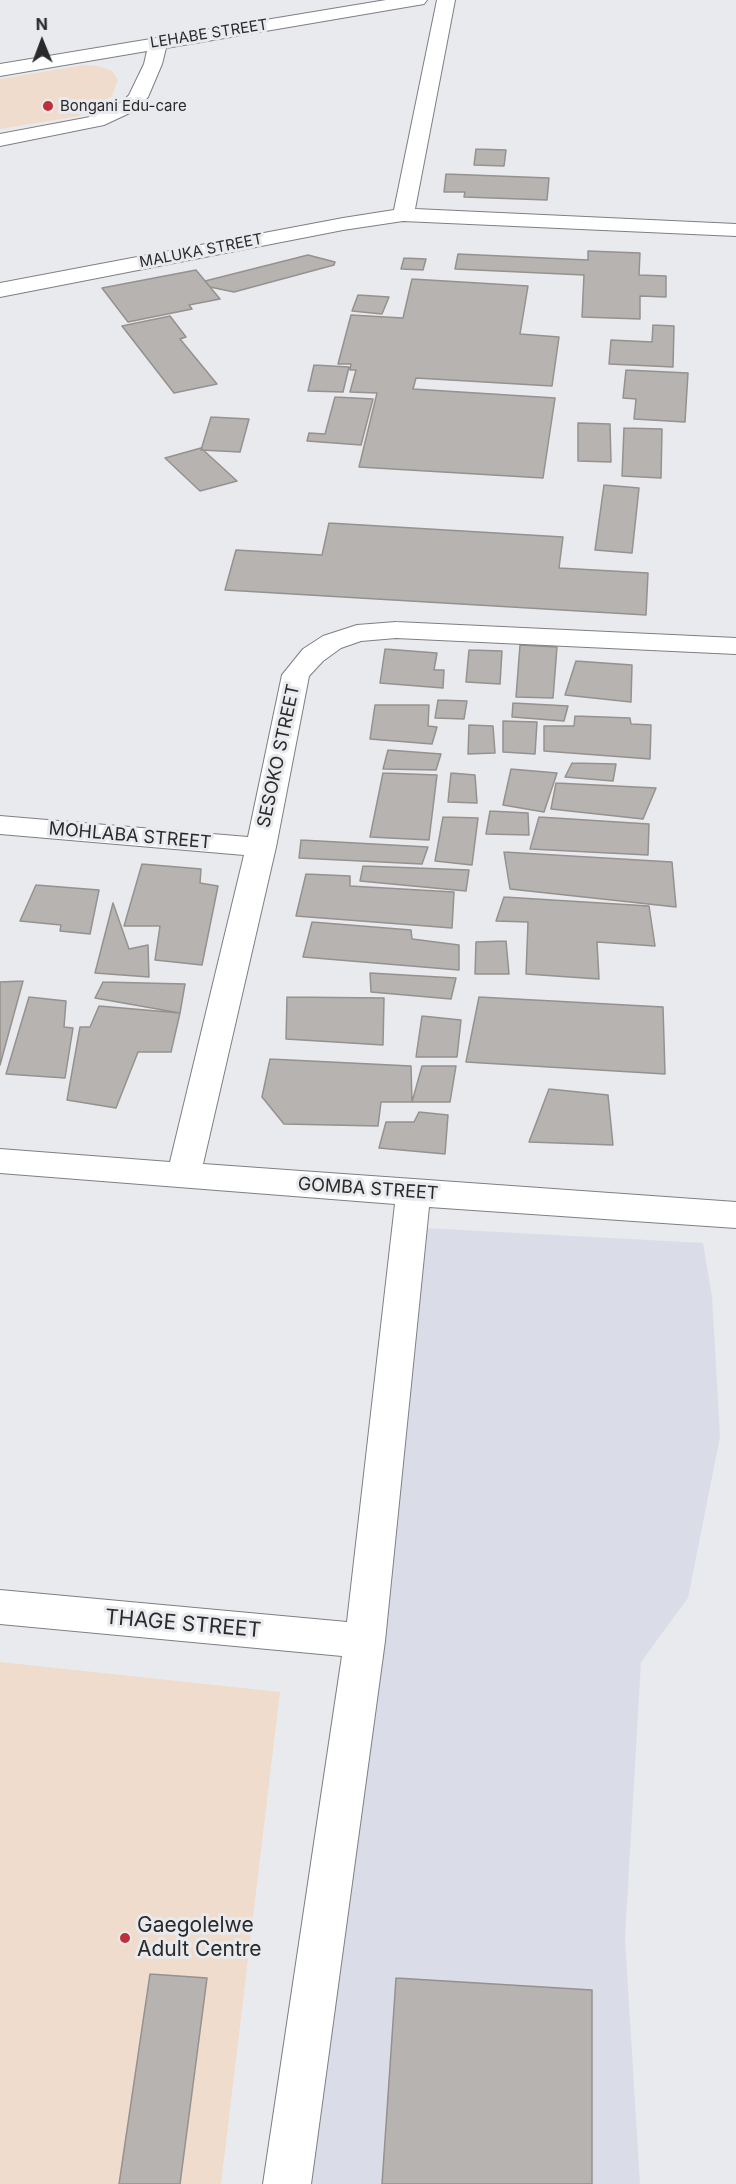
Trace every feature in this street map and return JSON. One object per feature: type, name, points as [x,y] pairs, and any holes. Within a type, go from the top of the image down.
[{"type":"street","name":"LEHABE STREET","points":[[0,70],[418,0]]},
{"type":"street","points":[[403,215],[446,0]]},
{"type":"street","points":[[0,140],[97,121],[129,106],[138,97],[153,64],[158,43]]},
{"type":"street","name":"MALUKA STREET","points":[[0,290],[343,224],[403,215],[736,230]]},
{"type":"street","name":"SESOKO STREET","points":[[184,1175],[261,847],[296,675],[312,655],[332,642],[357,633],[396,630],[736,646]]},
{"type":"street","name":"MOHLABA STREET","points":[[0,825],[261,847]]},
{"type":"street","name":"GOMBA STREET","points":[[0,1161],[736,1215]]},
{"type":"street","points":[[287,2184],[365,1641],[413,1193]]},
{"type":"street","name":"THAGE STREET","points":[[0,1608],[365,1641]]},
{"type":"shaded area","name":"Bongani Edu-care","points":[[84,65],[98,66],[112,71],[118,80],[112,96],[79,116],[0,129],[0,79]]},
{"type":"shaded area","points":[[425,1228],[703,1243],[712,1296],[720,1437],[688,1598],[641,1662],[625,1938],[640,2184],[308,2184]]},
{"type":"shaded area","name":"Gaegolelwe Adult Centre","points":[[0,1662],[280,1692],[221,2184],[0,2184]]},
{"type":"building","points":[[476,149],[506,150],[504,166],[474,165]]},
{"type":"building","points":[[446,174],[549,178],[547,200],[464,197],[465,192],[444,192]]},
{"type":"building","points":[[588,251],[640,253],[639,275],[666,276],[666,297],[640,296],[640,319],[582,317],[584,275],[455,269],[458,254],[588,260]]},
{"type":"building","points":[[308,255],[335,262],[334,265],[234,292],[210,287],[205,281]]},
{"type":"building","points":[[404,258],[426,259],[423,270],[401,269]]},
{"type":"building","points":[[196,270],[220,299],[189,305],[192,309],[128,322],[102,288]]},
{"type":"building","points":[[412,279],[528,286],[520,334],[559,337],[552,386],[416,378],[413,389],[555,398],[543,478],[359,467],[377,393],[350,392],[356,370],[350,370],[351,364],[338,364],[351,315],[403,318]]},
{"type":"building","points":[[358,295],[389,297],[382,314],[352,311]]},
{"type":"building","points":[[170,316],[186,337],[180,339],[217,384],[174,393],[122,326]]},
{"type":"building","points":[[653,325],[674,326],[673,367],[609,364],[611,340],[652,342]]},
{"type":"building","points":[[314,365],[349,367],[343,392],[308,391]]},
{"type":"building","points":[[626,370],[688,373],[685,422],[634,419],[636,399],[623,398]]},
{"type":"building","points":[[335,397],[373,399],[361,445],[307,441],[309,433],[325,434]]},
{"type":"building","points":[[211,417],[249,419],[240,452],[201,450]]},
{"type":"building","points":[[578,423],[610,424],[611,462],[578,461]]},
{"type":"building","points":[[624,428],[662,429],[661,478],[622,476]]},
{"type":"building","points":[[201,448],[237,481],[200,491],[165,458]]},
{"type":"building","points":[[604,485],[639,488],[632,553],[595,550]]},
{"type":"building","points":[[329,523],[563,537],[559,568],[648,573],[646,615],[225,590],[236,550],[322,555]]},
{"type":"building","points":[[520,645],[557,647],[553,698],[516,697]]},
{"type":"building","points":[[385,649],[437,653],[434,670],[444,670],[443,688],[380,683]]},
{"type":"building","points":[[469,650],[502,651],[500,684],[466,682]]},
{"type":"building","points":[[576,661],[632,665],[631,702],[565,695]]},
{"type":"building","points":[[438,700],[467,701],[464,719],[435,718]]},
{"type":"building","points":[[513,703],[568,706],[564,721],[512,717]]},
{"type":"building","points":[[375,705],[429,705],[428,726],[437,727],[432,744],[370,739]]},
{"type":"building","points":[[575,716],[630,718],[631,724],[651,725],[650,759],[544,751],[544,726],[574,726]]},
{"type":"building","points":[[503,721],[537,722],[535,754],[503,752]]},
{"type":"building","points":[[469,725],[493,726],[495,753],[468,754]]},
{"type":"building","points":[[388,750],[441,754],[436,770],[383,769]]},
{"type":"building","points":[[572,763],[616,764],[613,781],[565,777]]},
{"type":"building","points":[[511,769],[557,773],[544,812],[503,805]]},
{"type":"building","points":[[383,773],[437,775],[429,840],[370,837]]},
{"type":"building","points":[[451,773],[475,775],[477,803],[448,802]]},
{"type":"building","points":[[556,783],[656,788],[643,819],[551,809]]},
{"type":"building","points":[[490,811],[528,813],[529,835],[486,834]]},
{"type":"building","points":[[443,817],[478,818],[472,865],[435,861]]},
{"type":"building","points":[[539,817],[649,824],[648,855],[530,849]]},
{"type":"building","points":[[301,840],[428,847],[422,864],[299,858]]},
{"type":"building","points":[[504,852],[672,862],[676,907],[510,889]]},
{"type":"building","points":[[142,864],[201,869],[200,883],[218,886],[202,965],[155,960],[160,926],[124,926]]},
{"type":"building","points":[[363,866],[469,870],[466,891],[360,881]]},
{"type":"building","points":[[306,874],[350,876],[350,886],[454,892],[452,928],[296,916]]},
{"type":"building","points":[[36,885],[99,890],[90,934],[60,931],[61,925],[20,921]]},
{"type":"building","points":[[504,897],[649,906],[655,946],[597,942],[599,979],[526,974],[528,922],[496,921]]},
{"type":"building","points":[[113,903],[129,949],[148,945],[149,977],[95,973]]},
{"type":"building","points":[[312,922],[411,930],[412,939],[459,945],[459,970],[303,957]]},
{"type":"building","points":[[506,941],[509,974],[475,974],[476,942]]},
{"type":"building","points":[[370,973],[456,978],[451,999],[371,992]]},
{"type":"building","points":[[23,981],[0,1065],[0,982]]},
{"type":"building","points":[[103,982],[185,984],[180,1013],[95,998]]},
{"type":"building","points":[[29,997],[66,1001],[64,1027],[73,1028],[65,1078],[6,1074]]},
{"type":"building","points":[[287,997],[384,998],[383,1045],[286,1039]]},
{"type":"building","points":[[479,997],[663,1007],[665,1074],[466,1062]]},
{"type":"building","points":[[99,1006],[180,1013],[171,1052],[138,1052],[116,1108],[67,1100],[80,1027],[90,1027]]},
{"type":"building","points":[[422,1016],[461,1020],[457,1057],[416,1057]]},
{"type":"building","points":[[270,1059],[411,1066],[412,1102],[381,1102],[378,1126],[284,1124],[262,1097]]},
{"type":"building","points":[[422,1066],[456,1066],[450,1102],[412,1102]]},
{"type":"building","points":[[549,1089],[608,1095],[613,1145],[529,1142]]},
{"type":"building","points":[[419,1112],[448,1115],[445,1154],[379,1148],[386,1122],[414,1122]]},
{"type":"building","points":[[150,1974],[207,1978],[180,2184],[119,2184]]},
{"type":"building","points":[[396,1978],[592,1990],[592,2184],[382,2184]]},
{"type":"place","name":"Bongani Edu-care","points":[[48,106]]},
{"type":"place","name":"Gaegolelwe Adult Centre","points":[[125,1938]]}]
